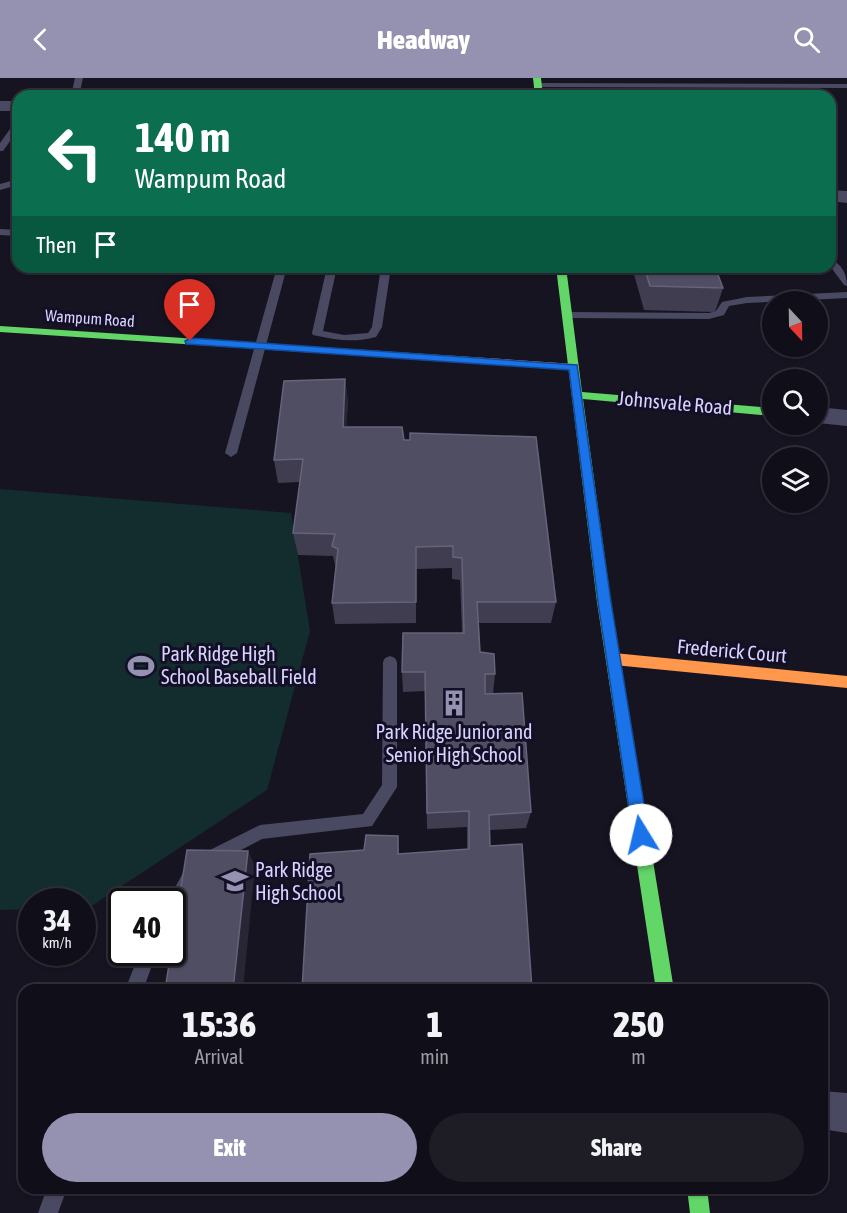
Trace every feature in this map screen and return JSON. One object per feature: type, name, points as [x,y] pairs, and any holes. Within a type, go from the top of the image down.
[{"type":"street","points":[[562,273],[614,660],[664,984]]},
{"type":"street","name":"Wampum Road","points":[[0,329],[574,367]]},
{"type":"street","name":"Johnsvale Road","points":[[578,395],[762,411]]},
{"type":"street","points":[[828,416],[847,418]]},
{"type":"street","name":"Frederick Court","points":[[614,660],[847,682]]},
{"type":"street","points":[[828,1111],[847,1113]]},
{"type":"street","points":[[697,1194],[700,1213]]},
{"type":"lane","points":[[538,86],[589,81],[802,82],[847,86]]},
{"type":"lane","points":[[0,149],[12,132]]},
{"type":"lane","points":[[836,267],[847,283]]},
{"type":"lane","points":[[231,453],[280,273]]},
{"type":"lane","points":[[315,350],[331,273]]},
{"type":"lane","points":[[317,333],[344,338],[372,335],[376,327],[385,273]]},
{"type":"lane","points":[[567,315],[709,316],[720,313],[725,304],[747,300],[847,295]]},
{"type":"lane","points":[[184,888],[197,865],[260,832],[367,821],[389,787],[390,663]]},
{"type":"lane","points":[[136,984],[143,966]]},
{"type":"lane","points":[[48,1213],[55,1194]]},
{"type":"green space","name":"Park Ridge High School Baseball Field","points":[[0,489],[291,513],[310,631],[267,790],[119,888],[108,888],[108,895],[96,903],[96,888],[18,888],[18,909],[0,910]]},
{"type":"building","points":[[646,273],[717,273],[723,288],[650,286]]},
{"type":"building","name":"Park Ridge Junior and Senior High School","points":[[345,379],[343,427],[402,427],[404,440],[410,440],[410,433],[536,437],[556,602],[477,602],[480,652],[494,654],[495,674],[485,674],[485,694],[522,693],[531,812],[489,815],[490,846],[522,844],[532,984],[302,984],[310,854],[364,850],[366,835],[398,836],[398,854],[469,849],[469,811],[427,813],[425,672],[402,672],[403,633],[464,633],[462,558],[453,557],[453,546],[416,547],[416,602],[332,603],[338,549],[332,546],[335,534],[293,533],[303,459],[274,460],[284,381]]},
{"type":"building","points":[[187,850],[248,851],[234,984],[166,984],[169,966],[186,966],[186,888],[181,888]]},
{"type":"traffic: fast","points":[[537,78],[538,90]]},
{"type":"traffic: fast","points":[[562,273],[604,602],[664,984]]},
{"type":"traffic: fast","points":[[0,329],[487,361]]},
{"type":"traffic: fast","points":[[577,395],[762,411]]},
{"type":"traffic: fast","points":[[698,1194],[700,1213]]},
{"type":"traffic: slow","points":[[487,361],[574,367]]},
{"type":"traffic: slow","points":[[614,659],[847,682]]},
{"type":"place","name":"Park Ridge High School Baseball Field","points":[[141,666]]},
{"type":"place","name":"Park Ridge Junior and Senior High School","points":[[454,703]]},
{"type":"place","name":"Park Ridge High School","points":[[235,881]]},
{"type":"route","points":[[190,341],[574,367],[604,602],[641,835]]}]
